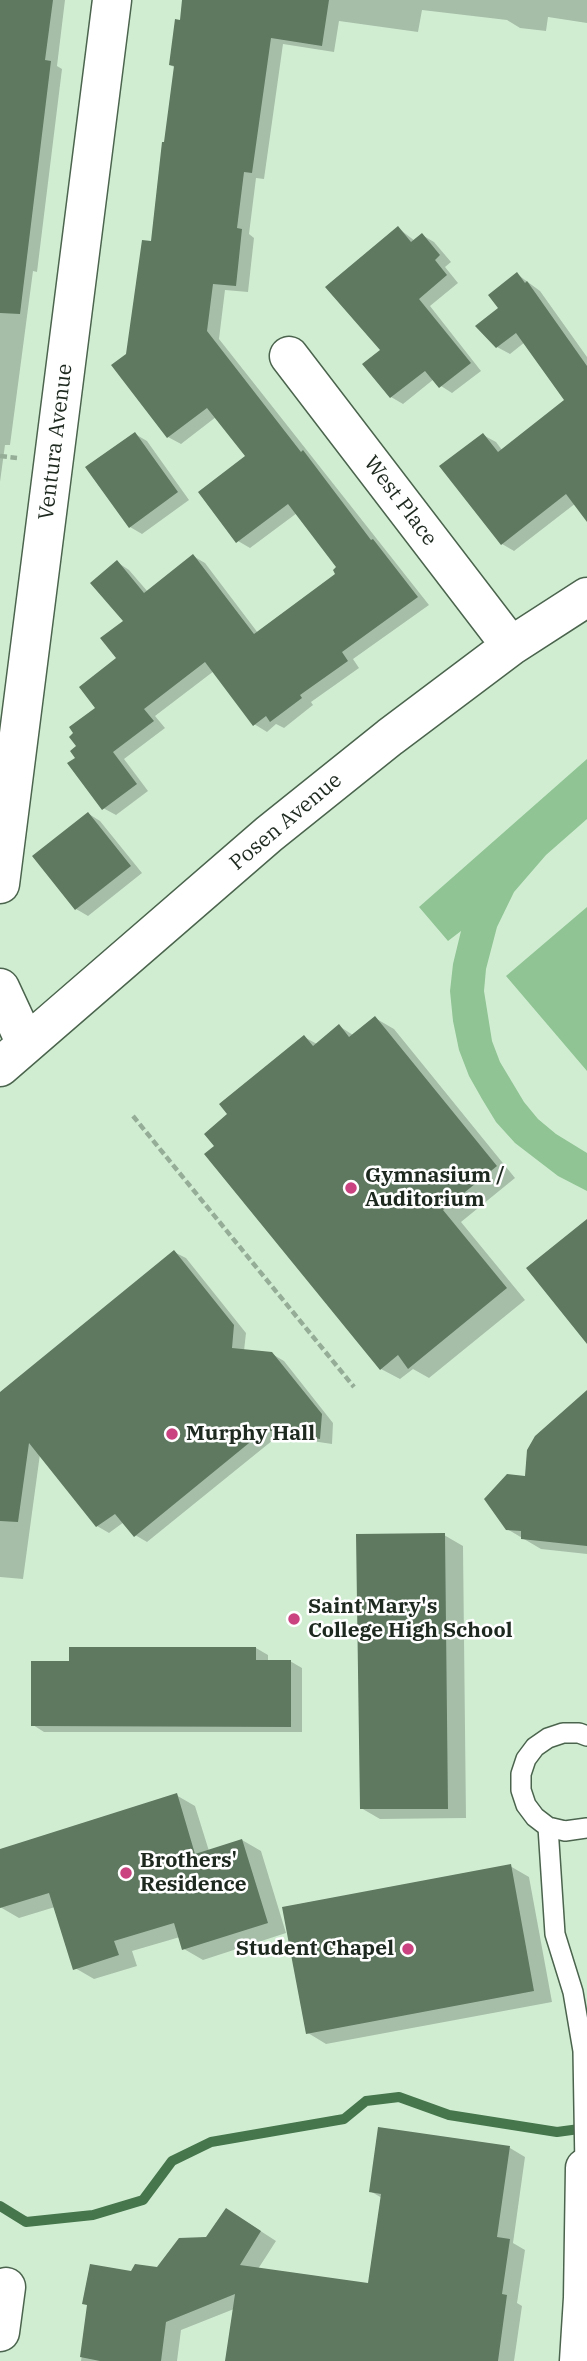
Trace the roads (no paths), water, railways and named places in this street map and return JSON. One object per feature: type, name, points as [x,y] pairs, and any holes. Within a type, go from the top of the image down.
[{"type":"street","name":"Ventura Avenue","points":[[0,884],[112,0]]},
{"type":"street","name":"West Place","points":[[289,356],[511,646]]},
{"type":"street","name":"Posen Avenue","points":[[13,1055],[269,834],[390,737],[511,646],[587,597]]},
{"type":"street","points":[[0,988],[13,1055]]},
{"type":"street","points":[[579,2361],[585,2168]]},
{"type":"street","points":[[0,2332],[6,2287]]},
{"type":"lane","points":[[587,1736],[563,1733],[548,1738],[535,1747],[526,1759],[521,1774],[521,1790],[531,1811],[548,1827],[565,1831],[587,1828]]},
{"type":"lane","points":[[548,1827],[555,1934],[573,1992],[583,2051],[585,2168]]},
{"type":"waterway","points":[[0,2206],[26,2222],[93,2215],[143,2200],[172,2161],[211,2142],[344,2119],[366,2101],[399,2097],[449,2115],[557,2132],[587,2128]]},
{"type":"place","name":"Gymnasium / Auditorium","points":[[351,1188]]},
{"type":"place","name":"Murphy Hall","points":[[172,1434]]},
{"type":"place","name":"Saint Mary's College High School","points":[[294,1619]]},
{"type":"place","name":"Brothers' Residence","points":[[126,1873]]},
{"type":"place","name":"Student Chapel","points":[[408,1949]]}]
